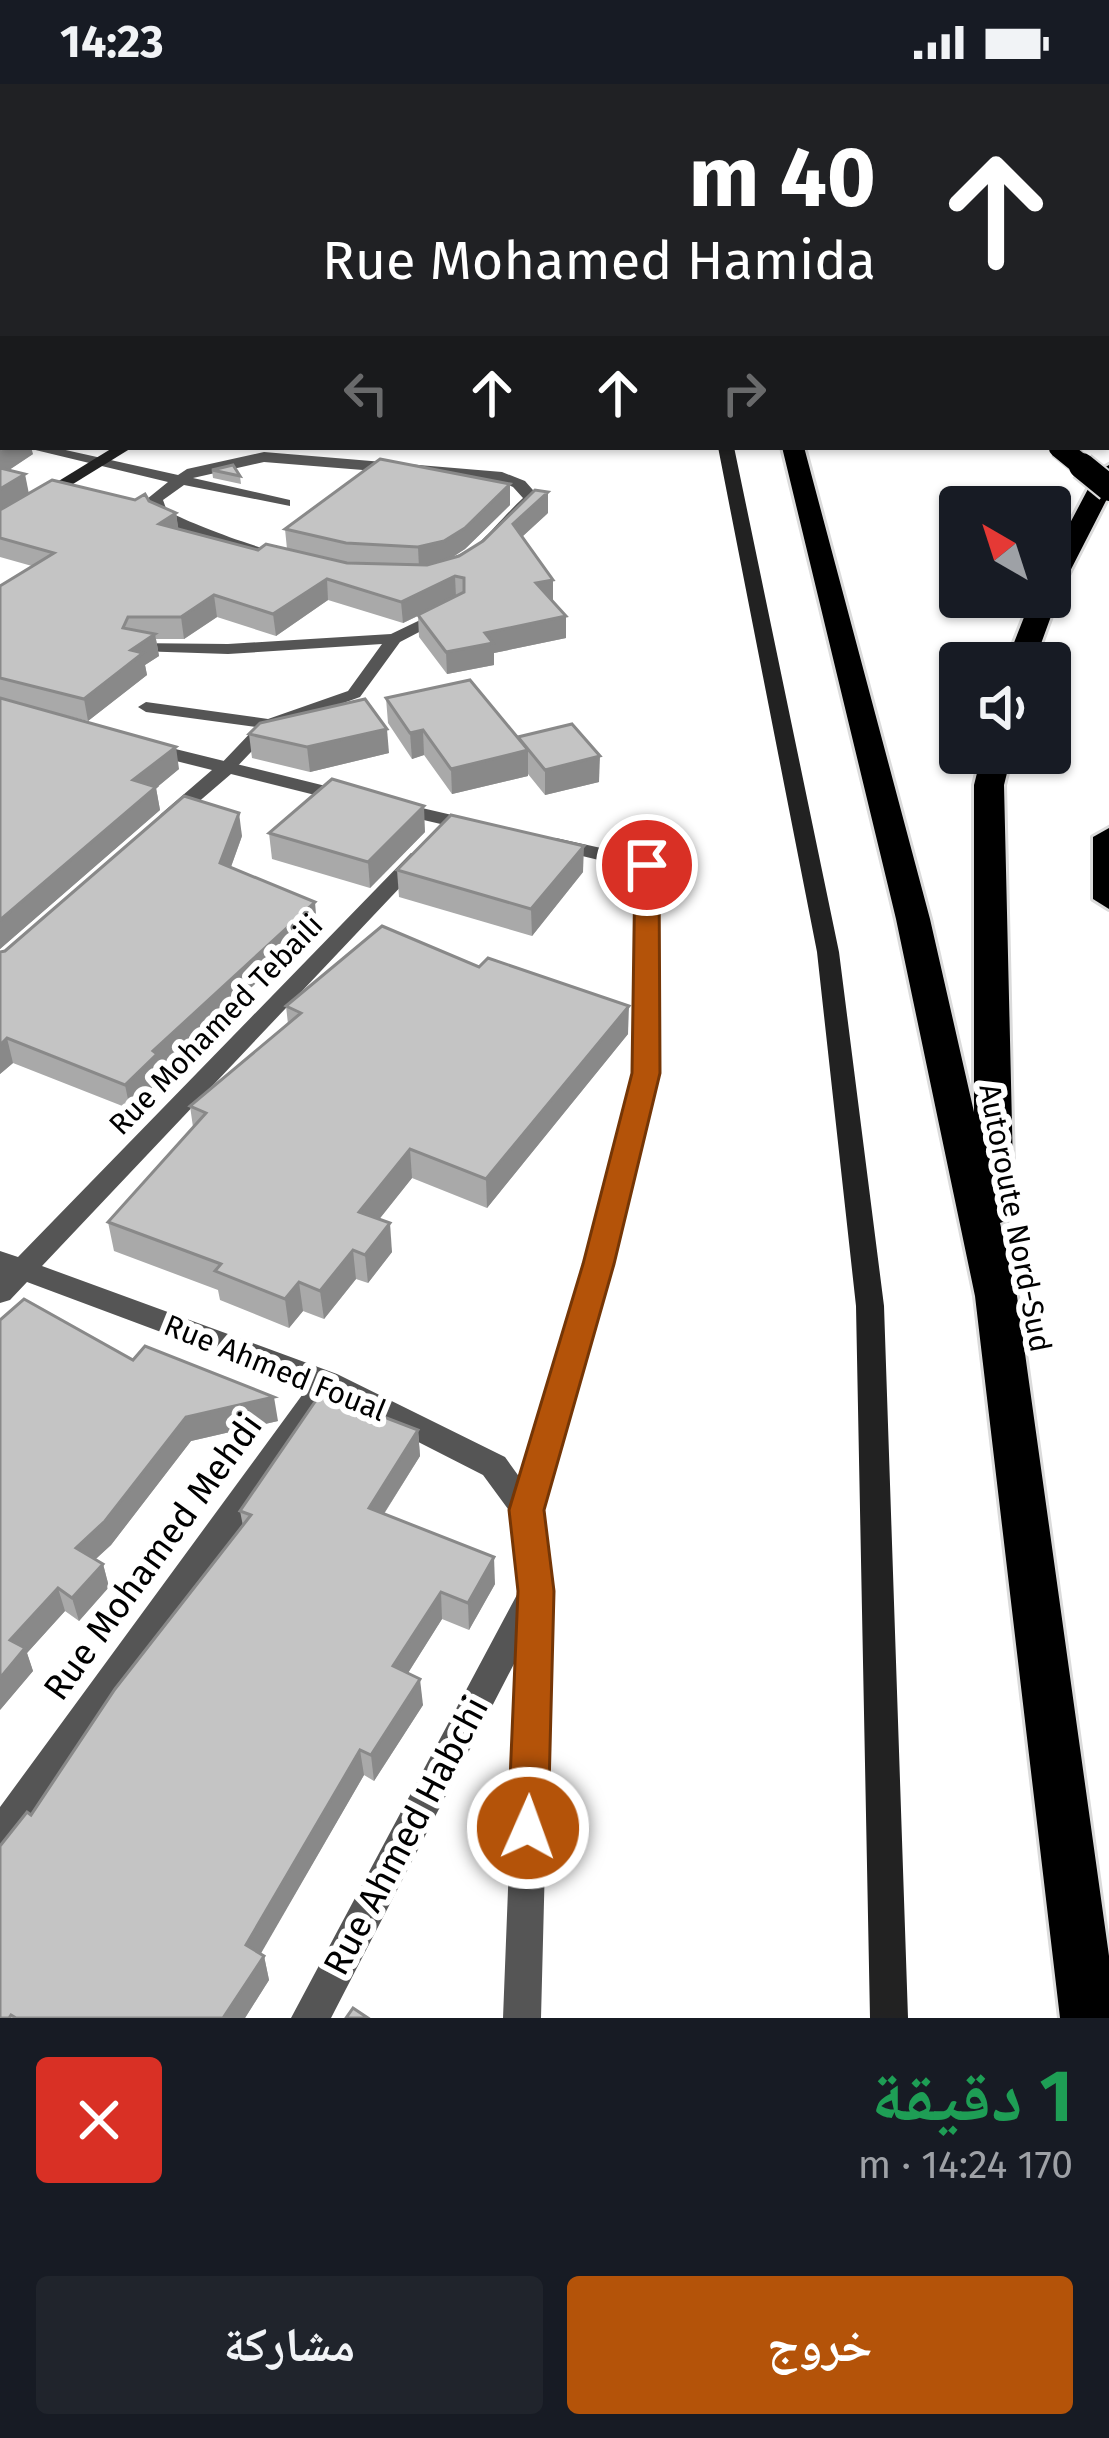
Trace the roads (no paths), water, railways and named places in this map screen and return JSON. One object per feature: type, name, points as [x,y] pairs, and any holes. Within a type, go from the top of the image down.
[{"type":"highway","name":"Autoroute Nord-Sud","points":[[794,450],[913,919],[995,1296],[1089,2018]]},
{"type":"highway","points":[[1063,450],[1109,488]]},
{"type":"highway","points":[[1071,545],[1109,472]]},
{"type":"highway","points":[[994,774],[988,807],[995,1296]]},
{"type":"highway","points":[[1109,837],[1109,899]]},
{"type":"main road","points":[[0,524],[120,450]]},
{"type":"main road","points":[[727,450],[828,952],[870,1306],[889,2018]]},
{"type":"street","points":[[45,450],[284,503]]},
{"type":"street","points":[[264,457],[502,477],[519,484],[532,498],[454,569],[432,578],[399,580],[257,553],[192,533],[160,514],[155,499],[179,480],[223,462],[264,457]]},
{"type":"street","points":[[135,744],[496,831]]},
{"type":"street","points":[[156,830],[225,769]]},
{"type":"street","name":"Rue Mohamed Tebaili","points":[[0,1293],[11,1265],[453,821]]},
{"type":"street","points":[[522,2018],[536,1591],[526,1510],[598,1264],[646,1073],[647,865],[539,841]]},
{"type":"street","name":"Rue Ahmed Foual","points":[[11,1265],[328,1382],[494,1466],[526,1510]]},
{"type":"street","name":"Rue Mohamed Mehdi","points":[[0,1836],[328,1382]]},
{"type":"street","name":"Rue Ahmed Habchi","points":[[310,2018],[536,1591]]},
{"type":"lane","points":[[137,646],[228,649],[394,638],[458,606]]},
{"type":"lane","points":[[225,769],[269,724],[354,694],[394,638]]},
{"type":"lane","points":[[146,707],[269,724]]}]
